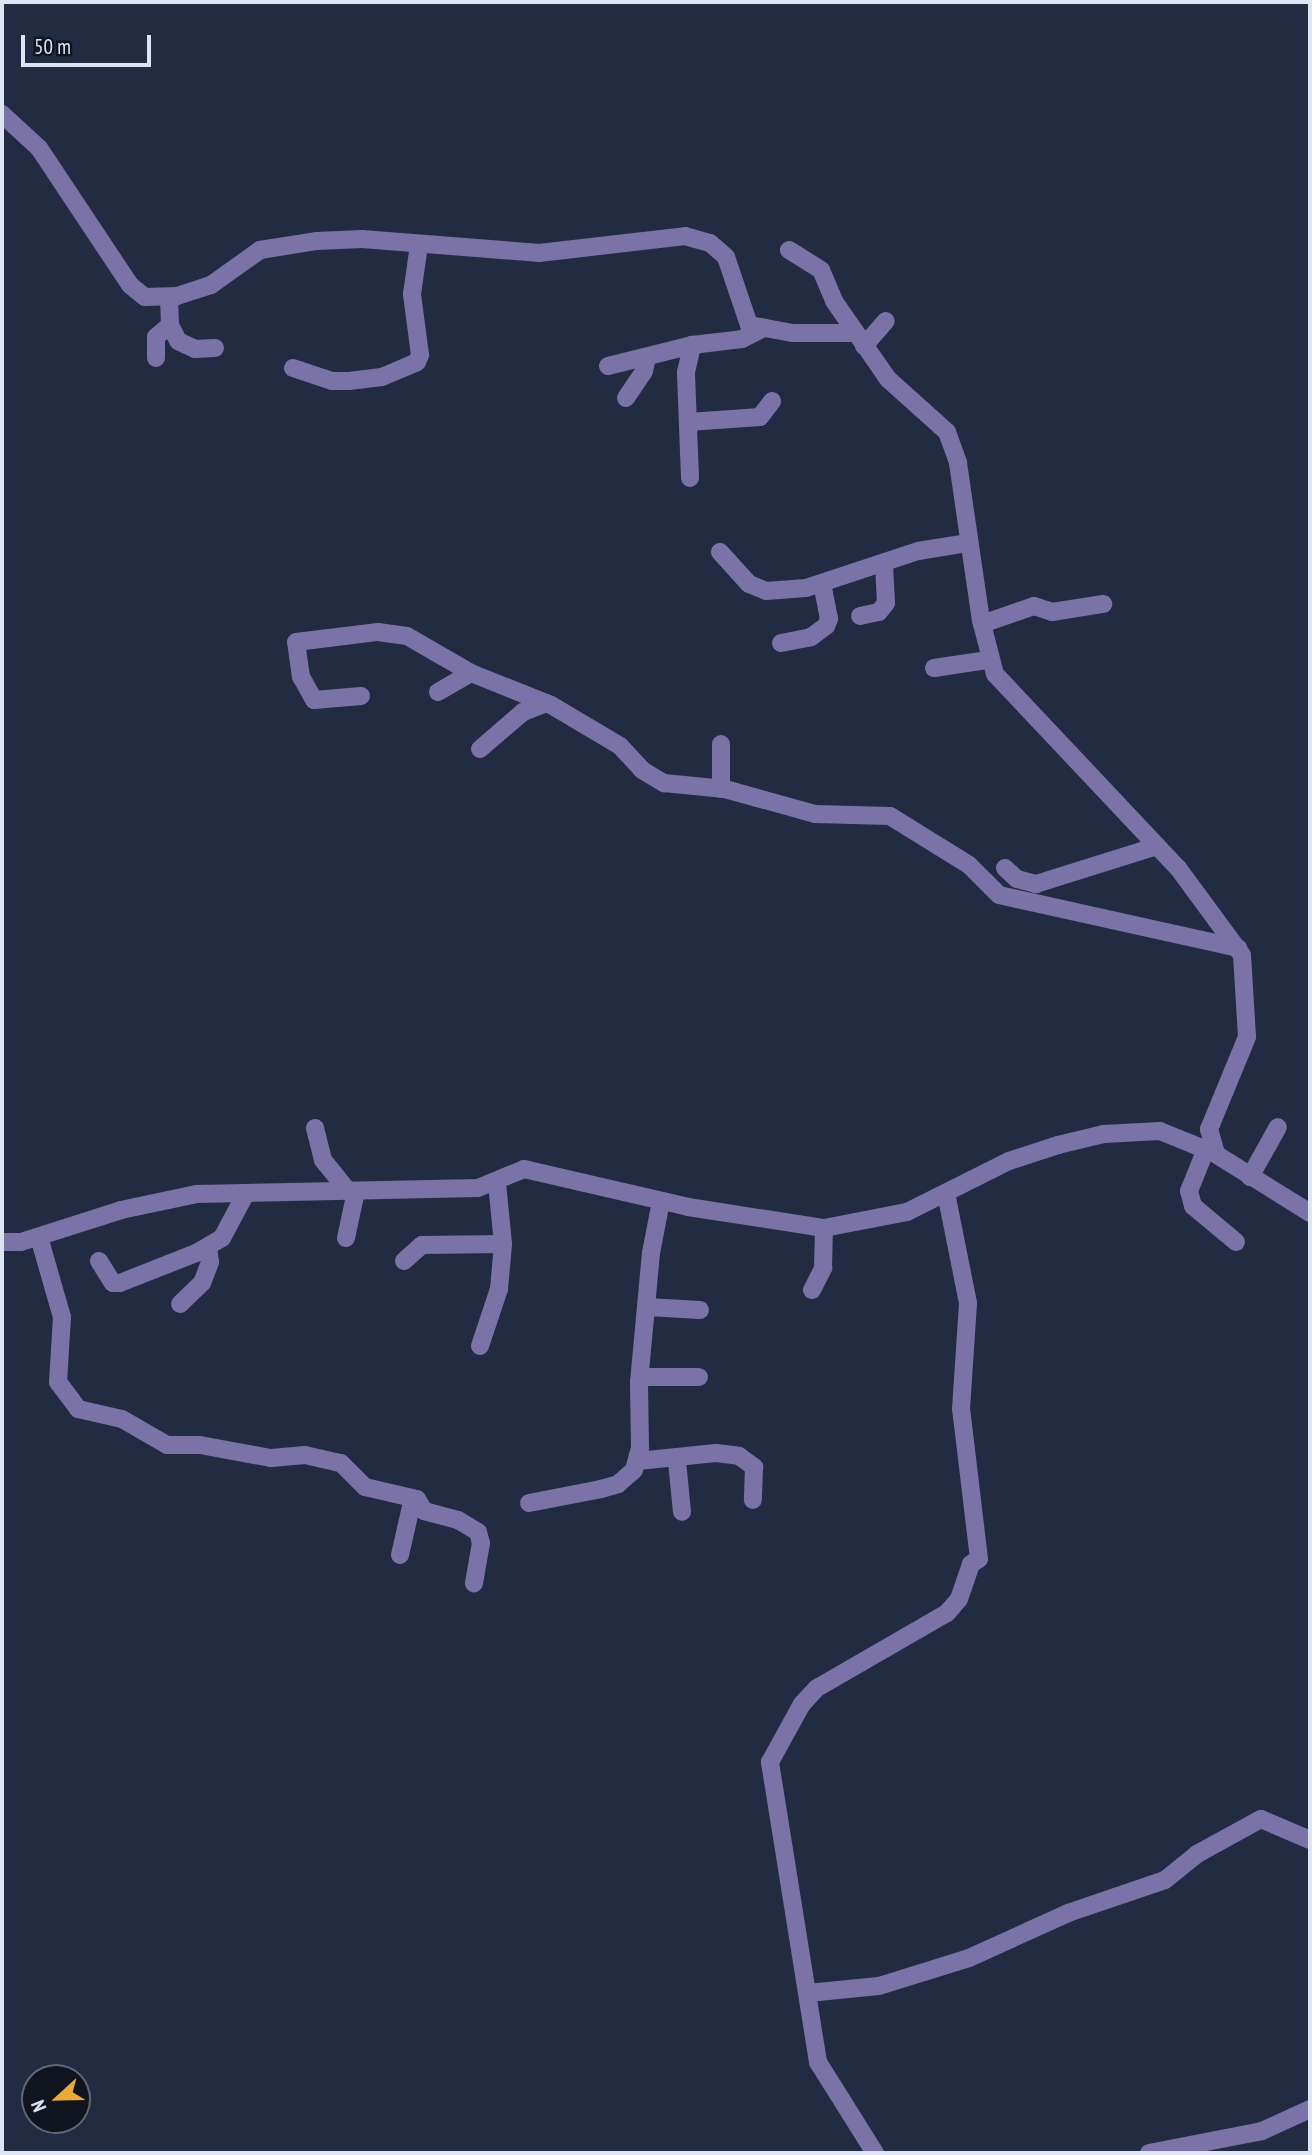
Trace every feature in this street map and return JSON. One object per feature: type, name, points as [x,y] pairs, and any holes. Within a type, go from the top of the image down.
[{"type":"street","points":[[2,114],[39,148],[130,285],[145,297],[169,297],[220,280],[248,257],[274,246],[336,239],[538,253],[636,239],[698,238],[726,256],[736,279],[743,316],[749,325],[860,339],[886,321]]},
{"type":"street","points":[[293,368],[332,382],[382,377],[417,362],[419,345],[412,294],[419,245]]},
{"type":"street","points":[[789,250],[821,270],[860,339],[888,379],[947,432],[958,463],[968,543],[988,660],[1013,695],[1157,846],[1238,948],[1246,976],[1247,1037],[1209,1129],[1211,1152],[1191,1183],[1193,1206],[1236,1242]]},
{"type":"street","points":[[169,297],[170,325],[185,346],[215,348]]},
{"type":"street","points":[[156,358],[156,337],[170,325]]},
{"type":"street","points":[[608,366],[692,345],[742,340],[764,328]]},
{"type":"street","points":[[690,478],[686,372],[692,345]]},
{"type":"street","points":[[626,398],[645,371],[648,357]]},
{"type":"street","points":[[689,422],[760,417],[772,401]]},
{"type":"street","points":[[720,552],[748,584],[766,591],[822,584],[855,570],[884,564],[918,551],[968,543]]},
{"type":"street","points":[[860,616],[879,612],[886,603],[884,564]]},
{"type":"street","points":[[780,643],[811,636],[826,626],[829,619],[822,584]]},
{"type":"street","points":[[982,624],[1034,606],[1052,612],[1103,604]]},
{"type":"street","points":[[361,696],[314,700],[301,677],[296,642],[378,632],[407,636],[471,673],[546,703],[620,746],[652,778],[677,787],[721,789],[815,814],[890,817],[969,864],[999,895],[1238,948]]},
{"type":"street","points":[[934,668],[988,660]]},
{"type":"street","points":[[438,692],[471,673]]},
{"type":"street","points":[[480,749],[523,712],[546,703]]},
{"type":"street","points":[[721,744],[721,789]]},
{"type":"street","points":[[1005,868],[1017,879],[1036,884],[1157,846]]},
{"type":"street","points":[[1250,1177],[1278,1127]]},
{"type":"street","points":[[315,1128],[323,1160],[352,1191]]},
{"type":"street","points":[[2,1242],[39,1237],[171,1199],[246,1193],[478,1188],[524,1169],[661,1201],[824,1228],[907,1212],[1009,1161],[1104,1134],[1160,1131],[1211,1152],[1310,1213]]},
{"type":"street","points":[[480,1346],[499,1289],[503,1244],[497,1182]]},
{"type":"street","points":[[346,1238],[352,1191]]},
{"type":"street","points":[[99,1261],[113,1283],[120,1283],[208,1247],[222,1238],[246,1193]]},
{"type":"street","points":[[875,2153],[818,2062],[769,1772],[773,1751],[785,1727],[817,1688],[947,1613],[958,1599],[971,1564],[979,1559],[962,1429],[968,1303],[946,1193]]},
{"type":"street","points":[[529,1503],[618,1483],[638,1461],[640,1377],[661,1201]]},
{"type":"street","points":[[812,1290],[823,1268],[824,1228]]},
{"type":"street","points":[[39,1237],[62,1317],[58,1382],[78,1409],[122,1419],[167,1445],[200,1445],[271,1458],[305,1455],[341,1463],[365,1487],[413,1498],[424,1511],[458,1520],[478,1532],[481,1543],[474,1583]]},
{"type":"street","points":[[404,1261],[422,1245],[503,1244]]},
{"type":"street","points":[[180,1304],[202,1283],[210,1262],[208,1247]]},
{"type":"street","points":[[647,1307],[700,1310]]},
{"type":"street","points":[[640,1377],[699,1377]]},
{"type":"street","points":[[638,1461],[677,1461],[716,1453],[750,1460],[754,1467],[753,1500]]},
{"type":"street","points":[[677,1461],[682,1512]]},
{"type":"street","points":[[400,1555],[413,1498]]},
{"type":"street","points":[[808,1993],[879,1986],[969,1958],[1068,1913],[1165,1880],[1197,1854],[1261,1819],[1310,1840]]},
{"type":"street","points":[[1149,2153],[1262,2131],[1310,2109]]}]
